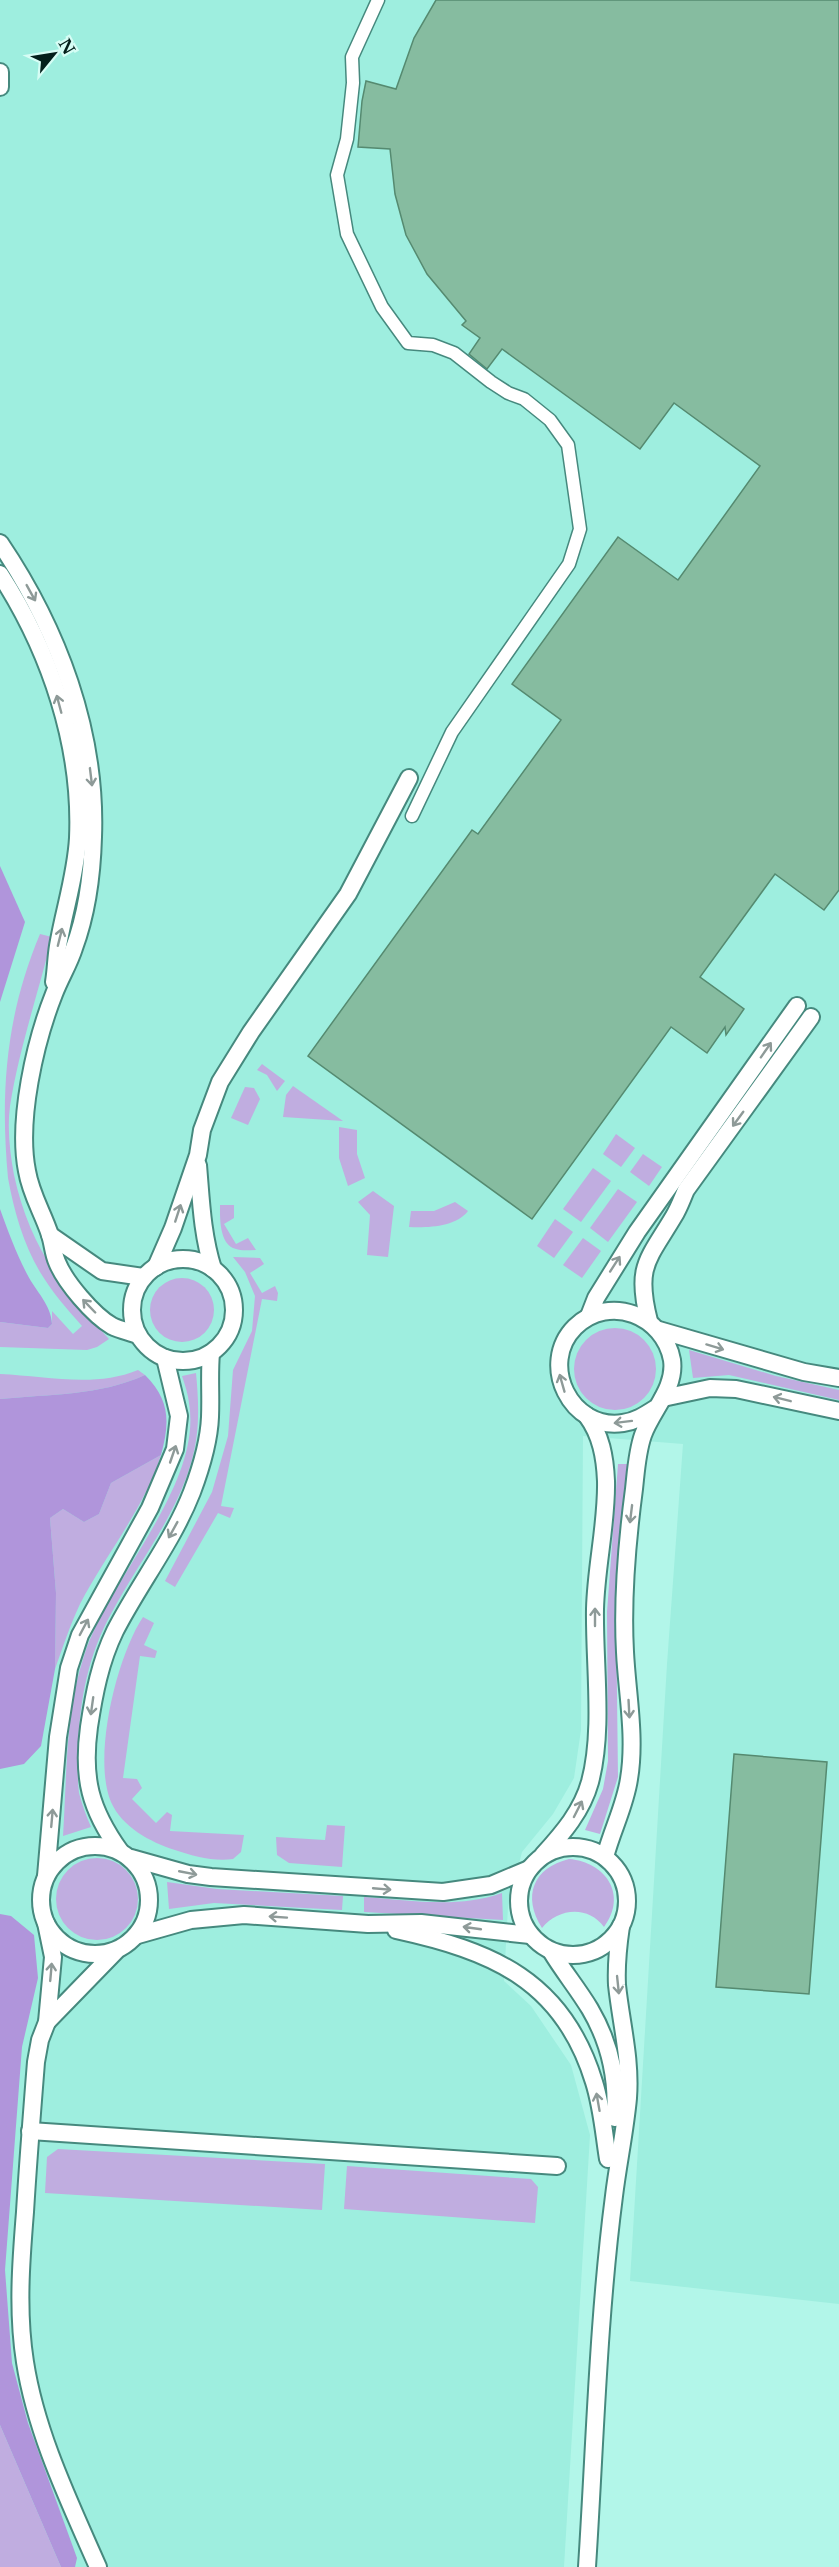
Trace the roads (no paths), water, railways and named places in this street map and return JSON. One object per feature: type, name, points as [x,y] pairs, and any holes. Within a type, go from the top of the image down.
[{"type":"street","points":[[378,0],[352,57],[353,83],[347,139],[337,175],[347,234],[382,307],[408,343],[433,345],[454,353],[491,382],[508,393],[524,399],[550,420],[568,445],[580,529],[569,564],[457,724],[412,816]]},
{"type":"street","points":[[0,72],[0,87]]},
{"type":"street","points":[[0,543],[29,590],[57,647],[77,708],[94,805],[86,905],[74,949],[53,995],[36,1054],[26,1102],[24,1136],[27,1171],[36,1204],[50,1235],[57,1262],[76,1292],[113,1326],[138,1335]]},
{"type":"street","points":[[0,574],[20,607],[54,682],[74,772],[78,838],[71,893],[58,946],[53,995]]},
{"type":"street","points":[[50,1235],[102,1271],[150,1272],[169,1261],[184,1259],[199,1262],[213,1269],[224,1280],[232,1295],[234,1311],[231,1328],[223,1342],[211,1353],[196,1360],[181,1362],[153,1352],[138,1335],[133,1321],[132,1305],[136,1290],[150,1272],[173,1228],[198,1155],[202,1130],[220,1083],[250,1032],[348,894],[409,778]]},
{"type":"street","points":[[590,1316],[596,1298],[637,1232],[797,1006]]},
{"type":"street","points":[[604,1857],[626,1797],[630,1777],[624,1609],[629,1533],[638,1456],[643,1436],[671,1382],[672,1364],[669,1346],[654,1325],[642,1286],[650,1252],[676,1214],[686,1190],[811,1017]]},
{"type":"street","points":[[198,1155],[202,1217],[206,1245],[213,1269]]},
{"type":"street","points":[[839,1378],[763,1361],[654,1325],[635,1313],[620,1310],[604,1311],[590,1316],[575,1327],[565,1342],[559,1359],[560,1377],[566,1394],[587,1416],[604,1423],[623,1423],[640,1418],[659,1403],[710,1388],[736,1389],[839,1411]]},
{"type":"street","points":[[138,1935],[146,1920],[150,1904],[149,1887],[142,1871],[100,1821],[90,1798],[87,1783],[88,1735],[94,1689],[114,1633],[176,1524],[191,1494],[202,1464],[210,1418],[211,1353]]},
{"type":"street","points":[[98,2567],[50,2451],[35,2406],[25,2362],[21,2316],[21,2268],[36,2062],[47,2022],[53,1957],[41,1908],[41,1891],[46,1876],[58,1737],[69,1668],[80,1635],[150,1508],[175,1449],[179,1416],[165,1358]]},
{"type":"street","points":[[587,1416],[601,1442],[606,1482],[595,1606],[597,1717],[594,1761],[589,1785],[579,1808],[567,1828],[529,1869],[521,1885],[519,1902],[522,1919],[530,1935],[551,1951],[564,1955],[591,1952],[608,1942],[621,1926]]},
{"type":"street","points":[[46,1876],[56,1861],[70,1851],[86,1846],[103,1846],[188,1874],[427,1892],[460,1891],[491,1885],[529,1869]]},
{"type":"street","points":[[543,1855],[568,1847],[593,1850],[616,1867],[624,1881],[627,1896],[616,1962],[617,1986],[626,2038],[628,2096],[614,2195],[601,2344],[587,2567]]},
{"type":"street","points":[[47,2022],[116,1950],[138,1935],[191,1920],[244,1915],[368,1924],[421,1923],[530,1935]]},
{"type":"street","points":[[46,1923],[55,1937],[68,1947],[83,1953],[100,1954],[116,1950]]},
{"type":"street","points":[[368,1924],[468,1949],[497,1961],[525,1977],[548,2000],[569,2027],[584,2054],[595,2084],[614,2195]]},
{"type":"street","points":[[551,1951],[590,2010],[608,2048],[617,2095],[608,2159]]},
{"type":"street","points":[[30,2131],[557,2166]]}]
